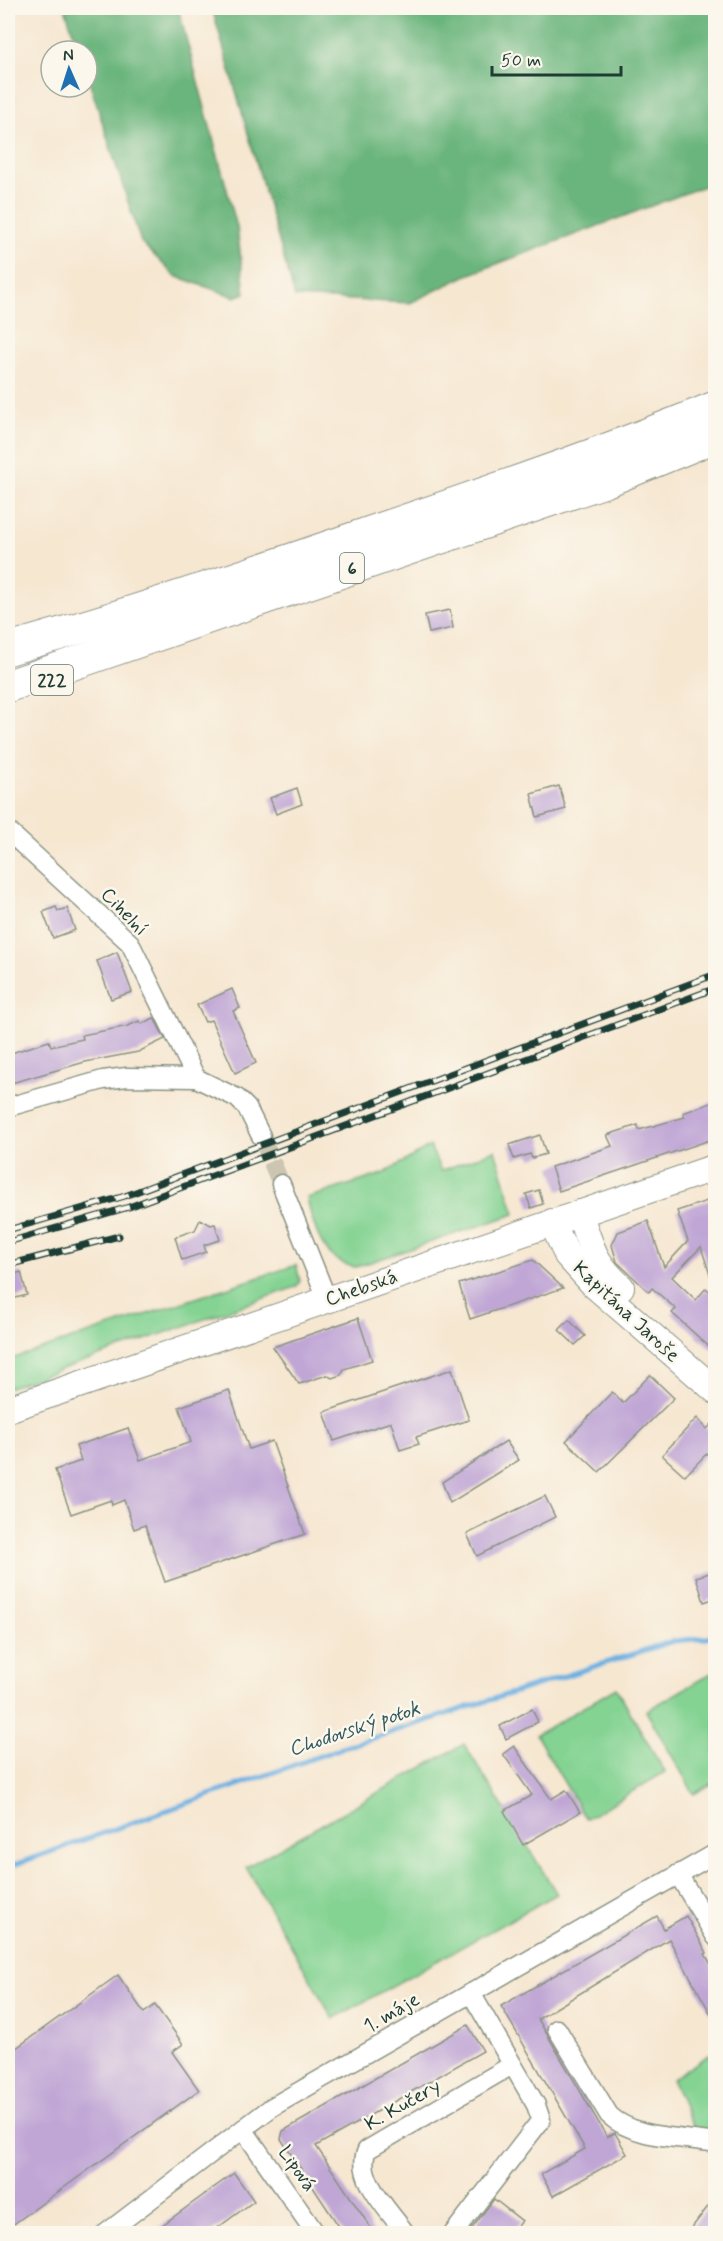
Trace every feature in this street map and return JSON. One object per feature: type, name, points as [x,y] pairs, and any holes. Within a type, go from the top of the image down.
[{"type":"highway","name":"6","points":[[11,649],[243,576],[491,492],[624,444],[716,407]]},
{"type":"highway","name":"6","points":[[8,686],[606,481],[716,436]]},
{"type":"highway","name":"222","points":[[8,706],[29,691],[97,656]]},
{"type":"street","name":"Cihelní","points":[[8,831],[130,943],[196,1078]]},
{"type":"street","points":[[8,1107],[103,1080],[127,1077],[196,1078],[237,1098],[248,1108],[261,1136]]},
{"type":"street","name":"Chebská","points":[[8,1409],[716,1167]]},
{"type":"street","points":[[281,1184],[327,1299]]},
{"type":"street","name":"Kapitána Jaroše","points":[[579,1213],[594,1257],[603,1270],[668,1328],[716,1380]]},
{"type":"street","name":"Kapitána Jaroše","points":[[552,1222],[567,1255],[595,1286],[716,1391]]},
{"type":"street","name":"1. máje","points":[[105,2234],[287,2098],[716,1853]]},
{"type":"street","points":[[678,1874],[716,1937]]},
{"type":"street","points":[[453,2234],[541,2120],[536,2106],[471,1993]]},
{"type":"street","points":[[557,2029],[609,2115],[617,2123],[651,2133],[716,2143]]},
{"type":"street","name":"K. Kučery","points":[[406,2234],[365,2175],[362,2161],[367,2150],[512,2065]]},
{"type":"street","name":"Lipová","points":[[243,2129],[316,2234]]},
{"type":"green space","points":[[65,8],[178,8],[237,227],[245,293],[235,297],[175,276],[141,242],[95,99],[99,99],[99,39],[75,39]]},
{"type":"green space","points":[[212,8],[715,8],[715,182],[465,276],[410,303],[295,297]]},
{"type":"green space","points":[[430,1146],[441,1171],[495,1150],[515,1214],[356,1267],[335,1259],[316,1232],[307,1198],[383,1174]]},
{"type":"green space","points":[[296,1265],[300,1281],[296,1287],[8,1388],[8,1360]]},
{"type":"green space","points":[[715,1671],[715,1782],[694,1794],[646,1711]]},
{"type":"green space","points":[[616,1688],[665,1772],[586,1819],[536,1735]]},
{"type":"green space","points":[[464,1744],[557,1894],[333,2019],[246,1867]]},
{"type":"green space","points":[[712,2053],[716,2059],[715,2137],[696,2133],[672,2079]]},
{"type":"building","points":[[450,610],[453,628],[429,633],[425,615]]},
{"type":"building","points":[[559,786],[566,809],[537,817],[531,794]]},
{"type":"building","points":[[297,788],[302,804],[276,814],[270,798]]},
{"type":"building","points":[[56,907],[58,911],[67,908],[75,930],[53,938],[43,912]]},
{"type":"building","points":[[117,952],[132,992],[111,999],[97,961]]},
{"type":"building","points":[[232,989],[240,1008],[233,1011],[256,1063],[235,1073],[211,1020],[205,1022],[197,1005]]},
{"type":"building","points":[[154,1018],[165,1039],[138,1052],[85,1062],[8,1084],[8,1054],[49,1041],[51,1046],[83,1039],[82,1035],[128,1026],[139,1021],[141,1024]]},
{"type":"building","points":[[716,1101],[716,1138],[559,1191],[551,1167],[612,1146],[607,1135],[638,1125],[639,1130],[685,1117],[683,1113]]},
{"type":"building","points":[[540,1135],[546,1154],[532,1158],[530,1154],[514,1159],[509,1145]]},
{"type":"building","points":[[539,1190],[543,1204],[531,1208],[526,1194]]},
{"type":"building","points":[[716,1198],[716,1284],[713,1284],[701,1247],[672,1277],[696,1300],[706,1288],[716,1297],[716,1353],[672,1313],[676,1309],[652,1288],[649,1292],[617,1262],[612,1245],[618,1232],[648,1221],[664,1267],[688,1241],[677,1211]]},
{"type":"building","points":[[200,1220],[211,1225],[215,1224],[220,1240],[204,1245],[206,1252],[182,1260],[175,1237],[195,1230]]},
{"type":"building","points":[[533,1260],[563,1288],[470,1319],[459,1284]]},
{"type":"building","points":[[21,1272],[27,1295],[8,1300],[8,1276]]},
{"type":"building","points":[[358,1318],[372,1360],[344,1369],[341,1375],[332,1378],[327,1375],[299,1384],[273,1347]]},
{"type":"building","points":[[569,1320],[585,1336],[575,1345],[559,1330]]},
{"type":"building","points":[[452,1369],[469,1420],[416,1437],[419,1444],[400,1450],[391,1422],[334,1441],[324,1412]]},
{"type":"building","points":[[650,1375],[674,1398],[599,1472],[566,1441],[612,1392],[623,1403]]},
{"type":"building","points":[[229,1390],[249,1449],[272,1441],[305,1534],[165,1582],[145,1525],[134,1529],[124,1500],[112,1505],[111,1500],[71,1514],[55,1470],[81,1461],[76,1446],[128,1428],[140,1460],[191,1442],[179,1407]]},
{"type":"building","points":[[697,1418],[707,1429],[716,1420],[716,1444],[685,1476],[662,1455]]},
{"type":"building","points":[[506,1441],[519,1460],[450,1503],[442,1482]]},
{"type":"building","points":[[545,1496],[555,1517],[477,1556],[467,1534]]},
{"type":"building","points":[[716,1571],[716,1598],[704,1602],[696,1577]]},
{"type":"building","points":[[532,1709],[538,1722],[506,1739],[500,1726]]},
{"type":"building","points":[[514,1746],[551,1799],[566,1790],[580,1812],[523,1845],[504,1811],[532,1795],[503,1754]]},
{"type":"building","points":[[657,1916],[664,1929],[686,1916],[707,1953],[705,1954],[716,1973],[716,2023],[669,1939],[538,2019],[607,2137],[615,2133],[627,2154],[553,2196],[541,2174],[585,2149],[501,2006]]},
{"type":"building","points":[[118,1975],[144,2013],[155,2005],[183,2044],[172,2052],[199,2090],[8,2228],[8,2054]]},
{"type":"building","points":[[468,2025],[483,2051],[316,2146],[375,2234],[344,2234],[281,2139],[283,2131]]},
{"type":"building","points":[[234,2173],[254,2201],[209,2234],[150,2234]]},
{"type":"building","points":[[716,2196],[716,2234],[687,2234]]},
{"type":"building","points":[[494,2199],[522,2221],[512,2234],[468,2234]]},
{"type":"waterway","name":"Chodovský potok","points":[[8,1867],[339,1749],[673,1641],[716,1637]]},
{"type":"tunnel","points":[[261,1136],[281,1184]]},
{"type":"railway","points":[[8,1230],[125,1196],[716,974]]},
{"type":"railway","points":[[8,1242],[129,1207],[716,988]]},
{"type":"railway","points":[[8,1265],[119,1236]]}]
